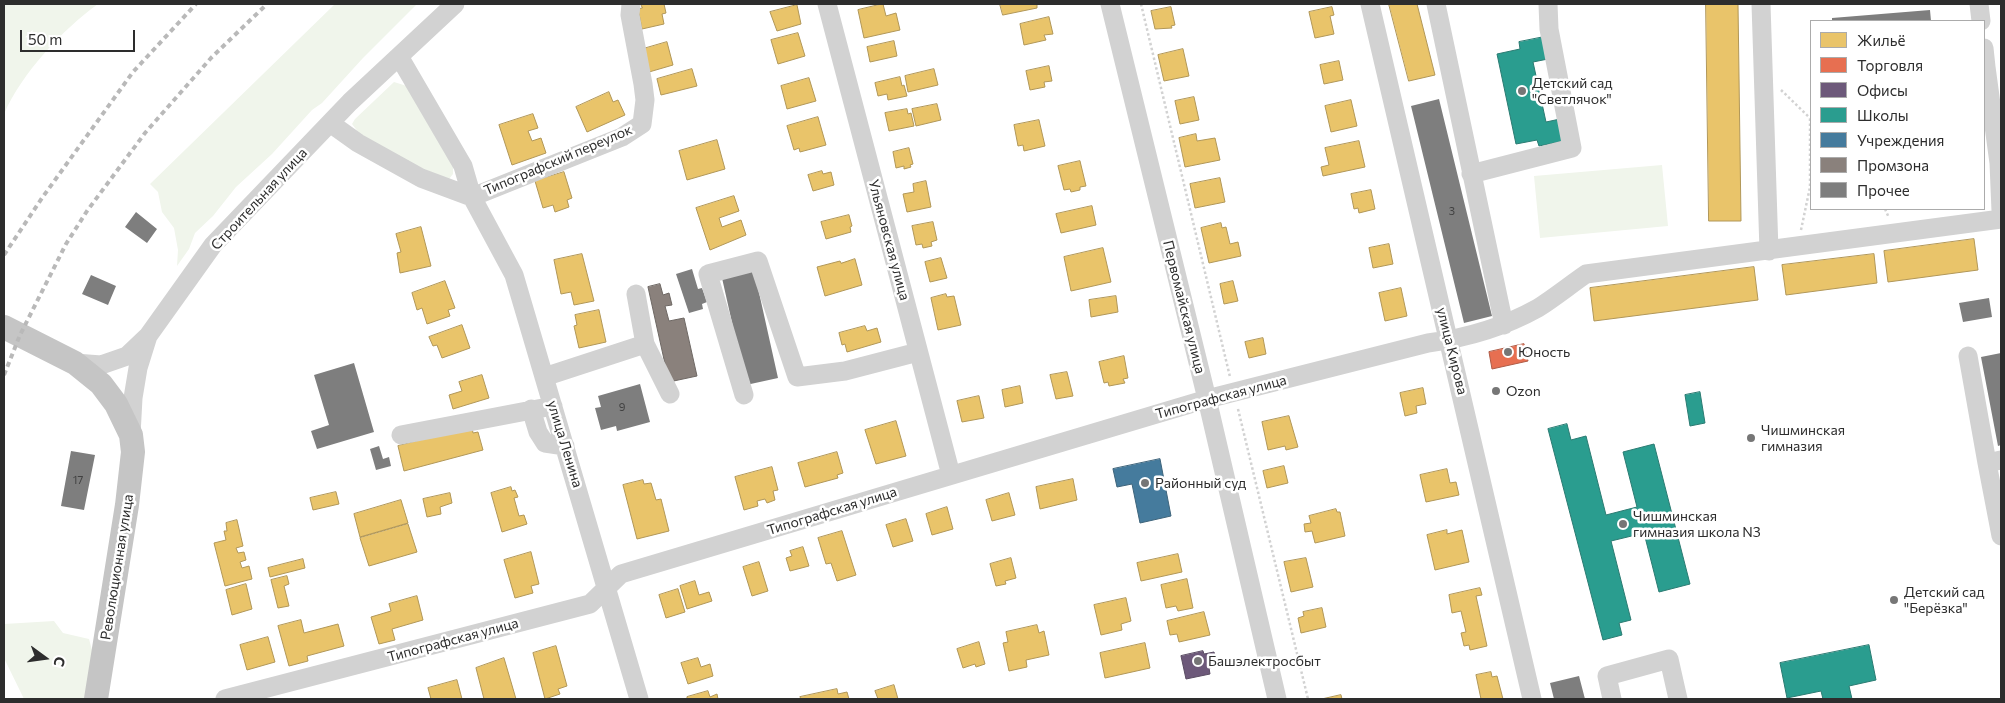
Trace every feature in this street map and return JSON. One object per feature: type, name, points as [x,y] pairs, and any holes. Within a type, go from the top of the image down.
[{"type":"main road","points":[[4,327],[75,363],[101,384],[111,397],[131,435]]},
{"type":"main road","name":"Революционная улица","points":[[96,699],[127,505],[133,452],[131,435]]},
{"type":"street","name":"Строительная улица","points":[[131,435],[133,398],[138,368],[148,336],[213,245],[350,102],[400,58],[456,4]]},
{"type":"street","name":"Типографский переулок","points":[[472,197],[622,136],[642,124],[645,100],[630,15],[631,4]]},
{"type":"street","name":"Ульяновская улица","points":[[827,4],[950,475]]},
{"type":"street","name":"Первомайская улица","points":[[1110,4],[1277,699]]},
{"type":"street","name":"улица Кирова","points":[[1370,4],[1489,506],[1532,699]]},
{"type":"street","points":[[1436,4],[1504,325]]},
{"type":"street","points":[[1471,174],[1572,148],[1549,29],[1548,4]]},
{"type":"street","points":[[1761,4],[1769,251]]},
{"type":"street","points":[[1979,4],[1981,20]]},
{"type":"street","name":"улица Ленина","points":[[400,58],[463,166],[472,197],[514,275],[639,699]]},
{"type":"street","points":[[1985,66],[1999,163],[2001,211]]},
{"type":"street","points":[[330,123],[358,143],[421,178],[472,197]]},
{"type":"street","name":"Типографская улица","points":[[225,699],[590,604],[621,574],[1206,399],[1504,325],[1539,307],[1586,274],[2001,219]]},
{"type":"street","points":[[744,394],[708,274],[758,260],[797,377],[845,371],[918,352]]},
{"type":"street","points":[[636,294],[645,344],[670,394]]},
{"type":"street","points":[[75,363],[101,365],[127,356],[148,336]]},
{"type":"street","points":[[544,376],[645,344]]},
{"type":"street","points":[[1968,356],[1994,462],[2001,536]]},
{"type":"street","points":[[401,435],[553,406]]},
{"type":"street","points":[[531,409],[538,432],[545,443],[565,446]]},
{"type":"street","points":[[1612,699],[1607,676],[1669,659],[1678,699]]},
{"type":"path","points":[[1141,4],[1308,699]]},
{"type":"path","points":[[1763,72],[1810,117]]},
{"type":"path","points":[[1797,247],[1810,191]]},
{"type":"shaded area","points":[[4,4],[98,4],[71,26],[44,53],[21,83],[4,114]]},
{"type":"shaded area","points":[[335,4],[417,4],[363,58],[322,103],[312,110],[272,154],[236,187],[213,216],[195,233],[189,249],[177,266],[178,250],[174,228],[162,212],[158,192],[150,184]]},
{"type":"shaded area","points":[[394,82],[410,87],[453,165],[453,174],[449,179],[441,178],[362,137],[352,124]]},
{"type":"shaded area","points":[[1662,165],[1668,226],[1540,238],[1534,176]]},
{"type":"shaded area","points":[[54,621],[63,633],[89,639],[96,665],[88,699],[24,699],[4,658],[4,624]]},
{"type":"building: Жильё","points":[[641,4],[664,4],[666,13],[662,14],[664,24],[642,29],[638,9],[642,8]]},
{"type":"building: Жильё","points":[[883,4],[886,16],[896,13],[900,30],[864,38],[858,10]]},
{"type":"building: Жильё","points":[[1000,4],[1037,4],[1037,8],[1003,15]]},
{"type":"building: Жильё","points":[[1389,4],[1417,4],[1435,75],[1409,81]]},
{"type":"building: Жильё","points":[[1706,4],[1738,4],[1741,221],[1709,221]]},
{"type":"building: Жильё","points":[[797,5],[801,24],[777,31],[770,12]]},
{"type":"building: Жильё","points":[[1171,7],[1175,25],[1171,26],[1172,28],[1155,29],[1151,11]]},
{"type":"building: Жильё","points":[[1332,7],[1334,15],[1330,16],[1334,34],[1315,38],[1309,12]]},
{"type":"building: Жильё","points":[[1049,17],[1053,34],[1044,35],[1046,40],[1024,45],[1020,24]]},
{"type":"building: Жильё","points":[[798,33],[805,56],[778,64],[771,40]]},
{"type":"building: Жильё","points":[[894,41],[897,56],[870,62],[867,47]]},
{"type":"building: Жильё","points":[[667,42],[673,65],[649,72],[643,49]]},
{"type":"building: Жильё","points":[[1183,49],[1189,76],[1164,81],[1158,55]]},
{"type":"building: Жильё","points":[[1339,61],[1343,80],[1324,84],[1320,65]]},
{"type":"building: Жильё","points":[[1049,66],[1052,81],[1044,82],[1045,87],[1030,90],[1026,71]]},
{"type":"building: Жильё","points":[[692,69],[697,86],[661,95],[657,79]]},
{"type":"building: Жильё","points":[[934,69],[938,85],[908,92],[905,76]]},
{"type":"building: Жильё","points":[[900,77],[907,96],[888,100],[887,94],[878,96],[875,83]]},
{"type":"building: Жильё","points":[[809,78],[816,101],[787,109],[781,86]]},
{"type":"building: Жильё","points":[[609,92],[613,102],[618,100],[625,115],[587,132],[576,107]]},
{"type":"building: Жильё","points":[[1194,97],[1199,120],[1180,124],[1175,101]]},
{"type":"building: Жильё","points":[[1351,100],[1357,126],[1331,132],[1325,106]]},
{"type":"building: Жильё","points":[[937,104],[941,120],[916,126],[912,109]]},
{"type":"building: Жильё","points":[[907,109],[908,114],[911,113],[914,126],[889,131],[885,113]]},
{"type":"building: Жильё","points":[[533,114],[538,128],[528,131],[532,141],[541,138],[546,153],[512,165],[499,125]]},
{"type":"building: Жильё","points":[[818,117],[826,145],[800,152],[799,148],[794,150],[787,126]]},
{"type":"building: Жильё","points":[[1039,120],[1045,146],[1024,151],[1023,145],[1018,146],[1014,125]]},
{"type":"building: Жильё","points":[[1196,134],[1197,141],[1215,138],[1220,160],[1185,167],[1179,138]]},
{"type":"building: Жильё","points":[[717,140],[725,169],[687,180],[679,151]]},
{"type":"building: Жильё","points":[[1359,141],[1365,167],[1323,176],[1321,167],[1329,165],[1325,148]]},
{"type":"building: Жильё","points":[[909,148],[913,164],[910,165],[911,167],[904,169],[904,166],[896,168],[893,152]]},
{"type":"building: Жильё","points":[[1080,161],[1086,186],[1071,192],[1070,189],[1064,190],[1058,166]]},
{"type":"building: Жильё","points":[[822,171],[823,174],[831,172],[834,185],[813,191],[808,175]]},
{"type":"building: Жильё","points":[[564,172],[572,198],[567,200],[569,207],[555,212],[553,205],[543,208],[535,181]]},
{"type":"building: Жильё","points":[[1220,178],[1225,202],[1195,208],[1190,184]]},
{"type":"building: Жильё","points":[[926,181],[931,207],[907,212],[903,194],[914,192],[913,184]]},
{"type":"building: Жильё","points":[[1371,190],[1375,209],[1359,213],[1358,208],[1354,209],[1351,194]]},
{"type":"building: Жильё","points":[[734,196],[739,211],[719,218],[722,227],[741,220],[746,235],[710,250],[696,208]]},
{"type":"building: Жильё","points":[[1092,206],[1096,225],[1061,233],[1056,214]]},
{"type":"building: Жильё","points":[[849,215],[852,226],[850,227],[851,232],[826,239],[821,222]]},
{"type":"building: Жильё","points":[[933,222],[937,240],[931,242],[932,246],[923,248],[922,244],[916,245],[912,226]]},
{"type":"building: Жильё","points":[[1221,223],[1222,228],[1226,227],[1230,244],[1238,242],[1241,256],[1209,263],[1201,228]]},
{"type":"building: Жильё","points":[[421,227],[431,266],[400,273],[397,253],[401,252],[396,234]]},
{"type":"building: Жильё","points":[[1974,239],[1978,270],[1888,282],[1884,251]]},
{"type":"building: Жильё","points":[[1389,244],[1393,264],[1373,268],[1369,248]]},
{"type":"building: Жильё","points":[[1103,248],[1111,282],[1071,291],[1064,257]]},
{"type":"building: Жильё","points":[[582,254],[594,301],[574,305],[571,292],[561,294],[554,260]]},
{"type":"building: Жильё","points":[[1874,254],[1877,283],[1786,295],[1782,265]]},
{"type":"building: Жильё","points":[[941,258],[947,278],[930,282],[925,262]]},
{"type":"building: Жильё","points":[[855,259],[862,285],[825,296],[817,267]]},
{"type":"building: Жильё","points":[[1754,267],[1758,300],[1594,321],[1590,288]]},
{"type":"building: Жильё","points":[[445,281],[455,308],[448,310],[450,316],[427,324],[422,308],[417,310],[412,293]]},
{"type":"building: Жильё","points":[[1233,281],[1238,301],[1224,304],[1220,284]]},
{"type":"building: Жильё","points":[[1401,288],[1407,316],[1385,321],[1379,293]]},
{"type":"building: Жильё","points":[[946,294],[947,297],[954,296],[961,325],[938,330],[931,298]]},
{"type":"building: Жильё","points":[[1116,296],[1118,312],[1091,317],[1089,300]]},
{"type":"building: Жильё","points":[[599,310],[606,342],[579,348],[574,326],[577,325],[575,315]]},
{"type":"building: Жильё","points":[[462,325],[470,348],[442,358],[437,345],[433,346],[429,337]]},
{"type":"building: Жильё","points":[[865,326],[867,331],[877,328],[881,342],[847,352],[845,344],[842,345],[839,333]]},
{"type":"building: Жильё","points":[[1263,338],[1266,354],[1249,358],[1245,342]]},
{"type":"building: Жильё","points":[[1124,356],[1128,378],[1123,379],[1125,383],[1109,386],[1108,382],[1104,383],[1099,362]]},
{"type":"building: Жильё","points":[[1067,372],[1073,396],[1056,399],[1050,375]]},
{"type":"building: Жильё","points":[[482,375],[489,398],[453,409],[449,395],[462,391],[459,382]]},
{"type":"building: Жильё","points":[[1020,386],[1023,403],[1005,407],[1002,390]]},
{"type":"building: Жильё","points":[[1423,388],[1426,404],[1416,406],[1417,413],[1405,416],[1400,393]]},
{"type":"building: Жильё","points":[[979,396],[984,418],[962,422],[957,401]]},
{"type":"building: Жильё","points":[[1289,416],[1298,447],[1286,450],[1285,446],[1268,450],[1262,422]]},
{"type":"building: Жильё","points":[[896,421],[906,456],[876,464],[865,430]]},
{"type":"building: Жильё","points":[[472,427],[473,433],[478,432],[483,450],[404,471],[398,446]]},
{"type":"building: Жильё","points":[[837,452],[843,473],[837,475],[838,478],[805,487],[798,463]]},
{"type":"building: Жильё","points":[[1284,466],[1288,483],[1267,488],[1263,471]]},
{"type":"building: Жильё","points":[[772,467],[778,490],[773,491],[775,500],[767,503],[765,499],[757,501],[758,506],[744,510],[735,477]]},
{"type":"building: Жильё","points":[[1447,469],[1450,483],[1456,482],[1459,495],[1426,502],[1420,475]]},
{"type":"building: Жильё","points":[[1073,479],[1077,500],[1040,509],[1036,487]]},
{"type":"building: Жильё","points":[[643,480],[644,484],[651,483],[656,500],[661,499],[669,531],[637,539],[623,485]]},
{"type":"building: Жильё","points":[[511,487],[512,491],[515,490],[518,497],[514,498],[519,516],[524,515],[527,524],[502,532],[491,493]]},
{"type":"building: Жильё","points":[[336,492],[339,504],[313,510],[310,498]]},
{"type":"building: Жильё","points":[[450,493],[452,503],[440,507],[441,514],[427,517],[423,499]]},
{"type":"building: Жильё","points":[[1009,493],[1015,515],[992,521],[986,500]]},
{"type":"building: Жильё","points":[[401,500],[408,523],[360,537],[354,514]]},
{"type":"building: Жильё","points":[[947,507],[953,529],[932,535],[926,514]]},
{"type":"building: Жильё","points":[[1336,509],[1337,512],[1340,512],[1345,536],[1315,543],[1312,531],[1305,532],[1304,524],[1311,523],[1309,516]]},
{"type":"building: Жильё","points":[[906,519],[913,541],[893,547],[886,525]]},
{"type":"building: Жильё","points":[[237,520],[243,546],[236,548],[238,553],[244,552],[246,560],[240,562],[242,568],[249,566],[252,579],[225,586],[214,543],[226,540],[224,531],[227,531],[226,523]]},
{"type":"building: Жильё","points":[[408,524],[417,552],[369,566],[360,538]]},
{"type":"building: Жильё","points":[[1447,530],[1447,534],[1462,530],[1469,562],[1435,570],[1427,535]]},
{"type":"building: Жильё","points":[[842,531],[856,575],[837,581],[831,563],[826,564],[818,538]]},
{"type":"building: Жильё","points":[[803,547],[809,566],[790,571],[786,558],[792,556],[790,551]]},
{"type":"building: Жильё","points":[[531,552],[539,584],[531,586],[533,593],[515,598],[504,560]]},
{"type":"building: Жильё","points":[[1178,554],[1182,572],[1141,581],[1137,563]]},
{"type":"building: Жильё","points":[[1011,558],[1016,578],[1005,581],[1006,584],[996,586],[990,564]]},
{"type":"building: Жильё","points":[[1306,558],[1313,587],[1291,592],[1284,562]]},
{"type":"building: Жильё","points":[[303,559],[305,568],[270,577],[268,568]]},
{"type":"building: Жильё","points":[[759,562],[768,591],[752,596],[743,567]]},
{"type":"building: Жильё","points":[[287,576],[289,584],[284,586],[289,606],[278,608],[271,580]]},
{"type":"building: Жильё","points":[[1187,579],[1193,608],[1178,611],[1176,606],[1166,608],[1161,585]]},
{"type":"building: Жильё","points":[[695,581],[699,595],[709,592],[712,601],[687,609],[680,586]]},
{"type":"building: Жильё","points":[[246,584],[252,609],[232,615],[226,590]]},
{"type":"building: Жильё","points":[[1480,588],[1482,595],[1476,596],[1487,646],[1470,650],[1469,645],[1464,646],[1461,633],[1466,632],[1461,611],[1452,613],[1449,595]]},
{"type":"building: Жильё","points":[[678,589],[685,612],[666,618],[659,595]]},
{"type":"building: Жильё","points":[[417,596],[423,620],[392,629],[395,640],[379,644],[371,617],[391,611],[389,604]]},
{"type":"building: Жильё","points":[[1126,598],[1131,621],[1121,624],[1122,630],[1101,635],[1094,605]]},
{"type":"building: Жильё","points":[[1322,608],[1326,627],[1301,633],[1298,618],[1304,616],[1303,612]]},
{"type":"building: Жильё","points":[[1204,612],[1210,635],[1179,642],[1177,634],[1170,635],[1167,621]]},
{"type":"building: Жильё","points":[[301,620],[304,633],[338,624],[344,646],[307,656],[308,661],[289,666],[278,626]]},
{"type":"building: Жильё","points":[[1037,625],[1039,633],[1044,631],[1049,655],[1026,660],[1027,667],[1009,671],[1003,643],[1008,642],[1006,632]]},
{"type":"building: Жильё","points":[[268,637],[275,662],[247,670],[240,645]]},
{"type":"building: Жильё","points":[[979,642],[985,664],[976,667],[975,664],[963,668],[957,649]]},
{"type":"building: Жильё","points":[[1145,643],[1150,668],[1105,678],[1100,653]]},
{"type":"building: Жильё","points":[[556,646],[567,686],[558,689],[560,694],[545,699],[533,653]]},
{"type":"building: Жильё","points":[[504,658],[516,699],[484,699],[476,668]]},
{"type":"building: Жильё","points":[[698,658],[701,667],[710,664],[713,676],[688,684],[681,663]]},
{"type":"building: Жильё","points":[[1491,672],[1492,677],[1497,676],[1503,699],[1481,699],[1476,675]]},
{"type":"building: Жильё","points":[[457,680],[462,699],[431,699],[428,688]]},
{"type":"building: Жильё","points":[[894,685],[898,699],[878,699],[875,691]]},
{"type":"building: Жильё","points":[[837,689],[838,694],[847,692],[849,699],[801,699],[800,697]]},
{"type":"building: Жильё","points":[[708,691],[710,697],[717,694],[718,699],[687,699],[687,697]]},
{"type":"building: Жильё","points":[[1341,695],[1342,699],[1322,699]]},
{"type":"building: Торговля","points":[[1524,344],[1528,361],[1492,369],[1489,352]]},
{"type":"building: Офисы","points":[[1203,651],[1204,654],[1214,652],[1218,666],[1209,668],[1210,674],[1186,679],[1181,656]]},
{"type":"building: Школы","name":"Детский сад \"Светлячок\"","points":[[1544,37],[1548,59],[1533,62],[1546,122],[1560,119],[1564,141],[1539,146],[1537,140],[1516,144],[1497,54],[1520,49],[1519,42]]},
{"type":"building: Школы","points":[[1700,392],[1705,423],[1690,426],[1685,395]]},
{"type":"building: Школы","name":"Чишминская гимназия школа N3","points":[[1567,424],[1571,440],[1586,436],[1606,515],[1637,507],[1623,452],[1654,444],[1690,584],[1659,592],[1644,533],[1611,541],[1631,620],[1619,623],[1622,635],[1603,640],[1548,429]]},
{"type":"building: Школы","points":[[1869,645],[1876,680],[1849,686],[1852,699],[1823,699],[1821,691],[1787,698],[1780,663]]},
{"type":"building: Учреждения","points":[[1160,459],[1171,516],[1140,523],[1132,484],[1117,487],[1113,469]]},
{"type":"building: Промзона","points":[[660,284],[663,295],[669,293],[672,305],[665,306],[669,321],[684,318],[697,376],[669,382],[648,287]]},
{"type":"building: Прочее","points":[[1930,10],[1931,20],[1832,20],[1832,18]]},
{"type":"building: Прочее","points":[[1439,99],[1492,316],[1464,323],[1411,106]]},
{"type":"building: Прочее","points":[[136,212],[157,229],[147,243],[125,227]]},
{"type":"building: Прочее","points":[[692,269],[698,289],[702,288],[707,302],[702,304],[703,309],[689,313],[676,274]]},
{"type":"building: Прочее","points":[[754,270],[778,378],[746,385],[722,278]]},
{"type":"building: Прочее","points":[[91,275],[116,286],[108,305],[82,294]]},
{"type":"building: Прочее","points":[[1989,298],[1992,317],[1963,322],[1959,303]]},
{"type":"building: Прочее","points":[[2001,353],[2001,445],[1998,446],[1981,357]]},
{"type":"building: Прочее","points":[[354,363],[374,432],[317,449],[311,431],[329,425],[314,375]]},
{"type":"building: Прочее","points":[[640,384],[650,422],[617,431],[616,426],[601,430],[595,408],[601,407],[598,396]]},
{"type":"building: Прочее","points":[[379,446],[383,459],[389,457],[391,466],[376,470],[370,449]]},
{"type":"building: Прочее","points":[[71,451],[95,455],[84,510],[61,506]]},
{"type":"building: Прочее","points":[[1579,676],[1585,699],[1554,699],[1550,683]]},
{"type":"railway","points":[[4,255],[42,198],[133,72],[196,4]]},
{"type":"railway","points":[[4,375],[20,335],[66,244],[87,211],[145,133],[211,58],[267,4]]},
{"type":"place","name":"Детский сад \"Светлячок\"","points":[[1522,91]]},
{"type":"place","name":"Юность","points":[[1508,352]]},
{"type":"place","name":"Ozon","points":[[1496,391]]},
{"type":"place","name":"Чишминская гимназия","points":[[1751,438]]},
{"type":"place","name":"Районный суд","points":[[1145,483]]},
{"type":"place","name":"Чишминская гимназия школа N3","points":[[1623,524]]},
{"type":"place","name":"Детский сад \"Берёзка\"","points":[[1894,600]]},
{"type":"place","name":"Башэлектросбыт","points":[[1198,661]]}]
